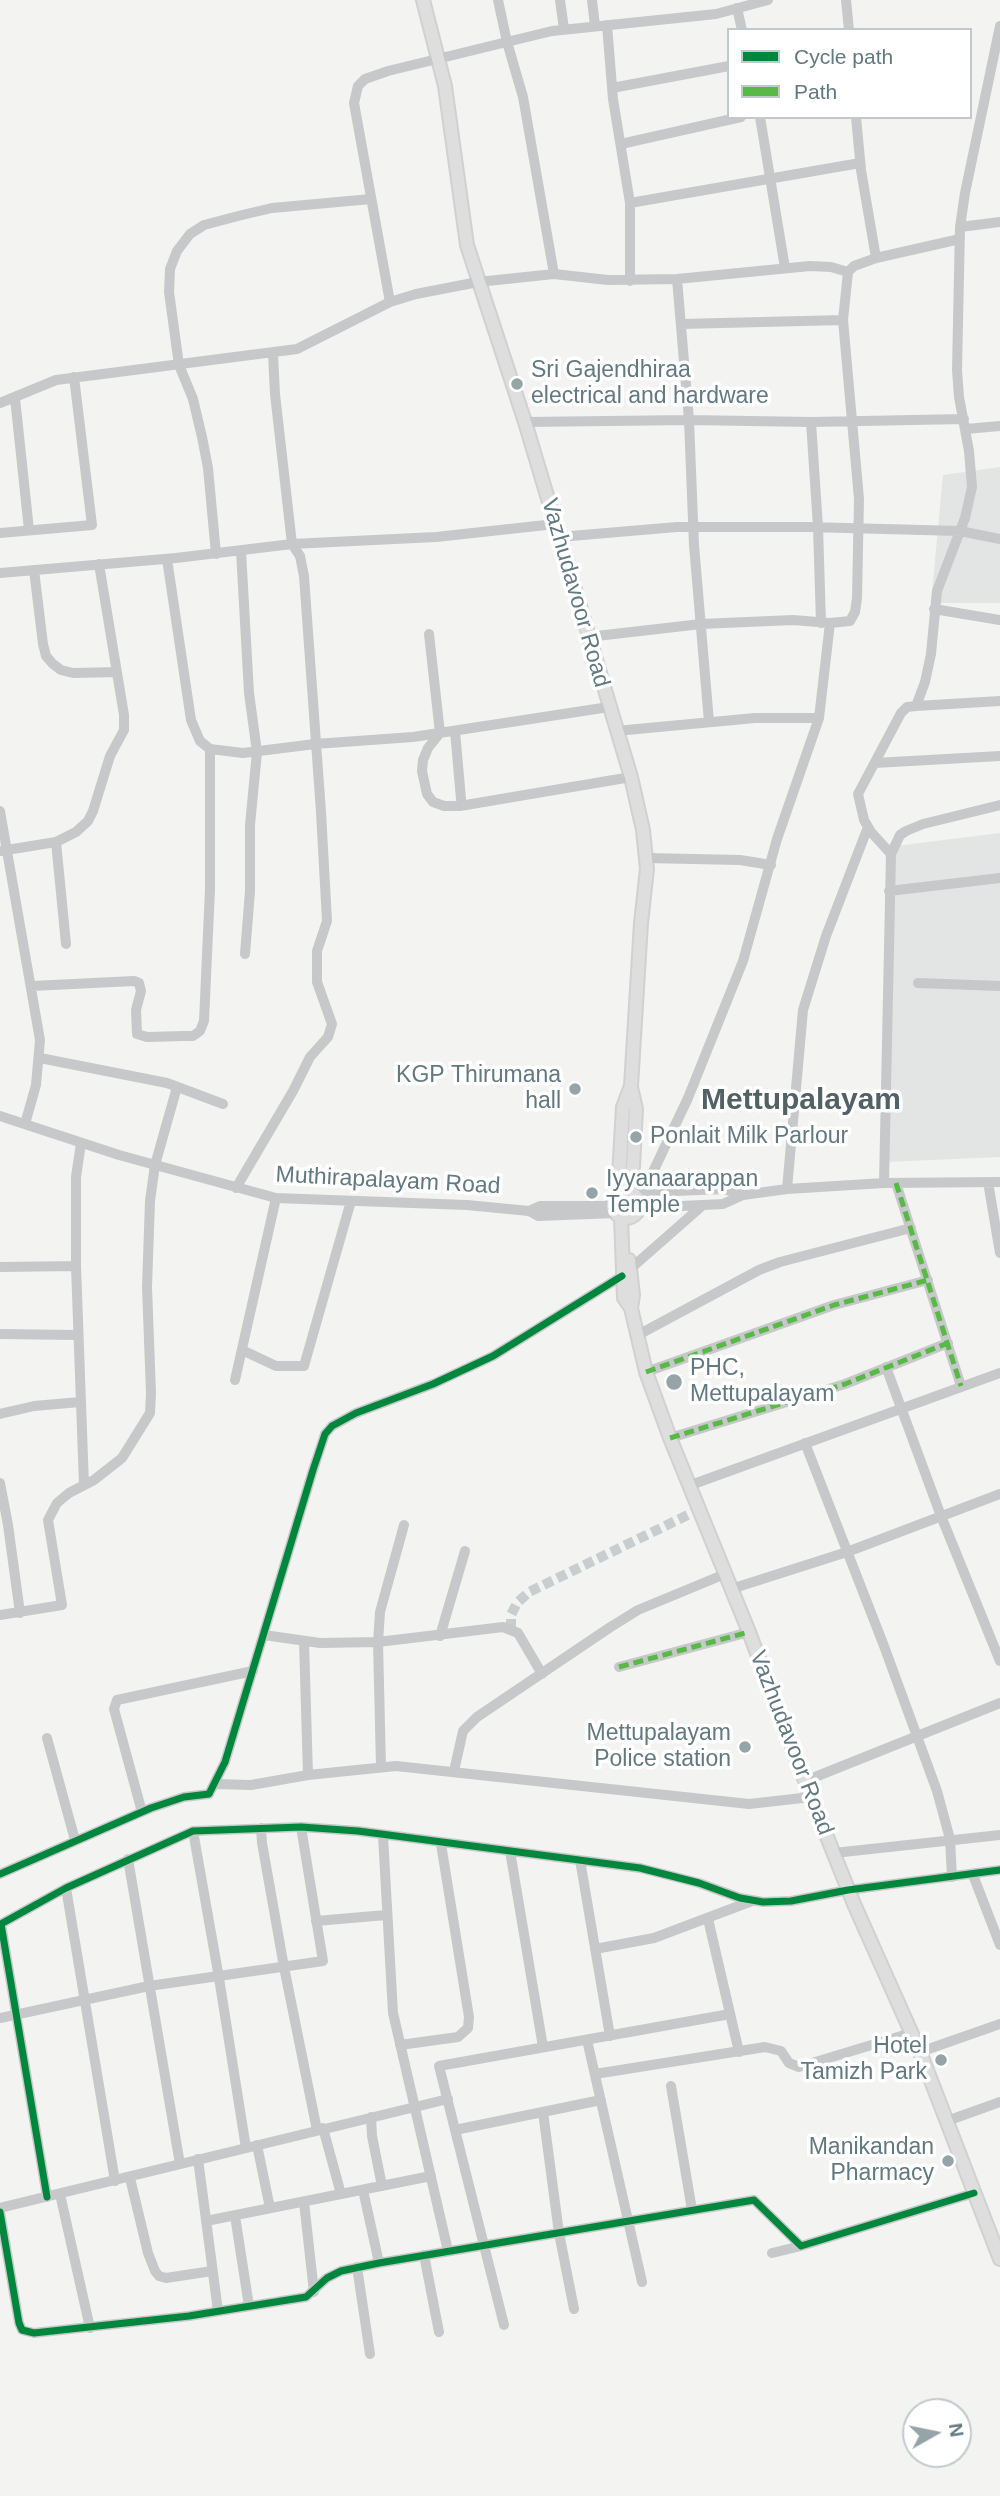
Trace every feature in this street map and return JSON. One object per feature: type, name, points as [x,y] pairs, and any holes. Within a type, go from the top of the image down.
[{"type":"main road","name":"Vazhudavoor Road","points":[[423,0],[445,86],[467,244],[525,422],[631,777],[643,830],[647,869],[631,1086],[623,1107],[627,1204],[625,1273],[633,1296],[631,1308],[636,1336],[646,1372],[688,1486],[848,1890],[920,2052],[1000,2259]]},
{"type":"street","points":[[498,0],[523,97],[554,274]]},
{"type":"street","points":[[560,0],[564,29]]},
{"type":"street","points":[[592,0],[601,26],[630,203],[630,281]]},
{"type":"street","points":[[390,302],[354,103],[358,86],[365,79],[564,29],[716,14],[768,0]]},
{"type":"street","points":[[846,0],[849,28]]},
{"type":"street","points":[[737,8],[742,28]]},
{"type":"street","points":[[916,706],[931,654],[937,591],[960,531],[972,487],[957,370],[960,227],[1000,26]]},
{"type":"street","points":[[612,88],[727,66]]},
{"type":"street","points":[[621,144],[732,119]]},
{"type":"street","points":[[760,119],[785,268]]},
{"type":"street","points":[[856,119],[860,163],[876,258]]},
{"type":"street","points":[[630,203],[860,163]]},
{"type":"street","points":[[216,554],[208,468],[193,399],[179,365],[169,292],[170,270],[177,251],[190,234],[204,225],[272,208],[371,199]]},
{"type":"street","points":[[960,227],[1000,222]]},
{"type":"street","points":[[588,637],[701,624],[793,620],[846,623],[853,617],[858,584],[859,499],[843,320],[848,272],[854,266],[876,258],[960,239]]},
{"type":"street","points":[[0,403],[57,380],[298,349],[390,302],[478,282],[554,274],[630,281],[677,279],[822,266],[848,272]]},
{"type":"street","points":[[677,279],[709,722]]},
{"type":"street","points":[[681,324],[843,320]]},
{"type":"street","points":[[239,1189],[310,1057],[331,1030],[332,1018],[324,1005],[317,982],[317,951],[327,921],[304,576],[300,556],[292,544],[273,354]]},
{"type":"street","points":[[0,533],[92,526],[74,377]]},
{"type":"street","points":[[15,398],[29,530]]},
{"type":"street","points":[[525,422],[689,420],[1000,426]]},
{"type":"street","points":[[627,1204],[688,1098],[743,961],[777,838],[819,718],[826,623],[811,422]]},
{"type":"street","points":[[0,573],[167,559],[292,544],[557,530],[818,527],[960,531],[1000,539]]},
{"type":"street","points":[[241,551],[250,704],[257,752],[250,825],[250,891],[245,954]]},
{"type":"street","points":[[167,559],[191,720],[200,741],[210,749],[257,752],[315,744],[456,732],[609,707]]},
{"type":"street","points":[[3,850],[56,842],[76,832],[88,821],[110,756],[124,730],[124,715],[99,564]]},
{"type":"street","points":[[34,570],[43,644],[46,656],[52,664],[73,673],[117,672]]},
{"type":"street","points":[[934,609],[1000,620]]},
{"type":"street","points":[[429,634],[440,733],[428,748],[422,771],[426,794],[433,802],[444,806],[460,806],[631,777]]},
{"type":"street","points":[[891,854],[868,827],[859,806],[858,794],[901,713],[907,707],[1000,701]]},
{"type":"street","points":[[616,731],[777,716],[819,718]]},
{"type":"street","points":[[456,732],[461,799]]},
{"type":"street","points":[[32,986],[134,981],[139,983],[141,991],[136,1018],[137,1034],[147,1037],[193,1036],[200,1031],[204,1021],[210,889],[210,749]]},
{"type":"street","points":[[875,763],[1000,756]]},
{"type":"street","points":[[961,1387],[911,1228],[890,1183],[891,854],[900,835],[906,831],[923,824],[1000,805]]},
{"type":"street","points":[[0,811],[3,850],[32,986],[40,1040],[36,1085],[26,1124]]},
{"type":"street","points":[[787,1189],[803,1010],[826,936],[868,827]]},
{"type":"street","points":[[56,842],[66,944]]},
{"type":"street","points":[[646,858],[740,860],[771,865]]},
{"type":"street","points":[[889,891],[1000,878]]},
{"type":"street","points":[[918,983],[1000,986]]},
{"type":"street","points":[[40,1058],[139,1076],[223,1104]]},
{"type":"street","points":[[0,1615],[62,1605],[48,1520],[57,1503],[122,1458],[150,1413],[147,1287],[150,1201],[155,1165],[177,1087]]},
{"type":"street","name":"Muthirapalayam Road","points":[[0,1116],[81,1143],[271,1197],[467,1205],[529,1211],[540,1206],[627,1204]]},
{"type":"street","points":[[81,1143],[76,1177],[76,1266],[83,1485]]},
{"type":"street","points":[[627,1204],[723,1204],[743,1195],[787,1189],[890,1183],[994,1182],[1000,1252]]},
{"type":"street","points":[[627,1204],[724,1189],[743,1195]]},
{"type":"street","points":[[235,1380],[271,1197]]},
{"type":"street","points":[[242,1350],[276,1366],[304,1366],[351,1201]]},
{"type":"street","points":[[0,1874],[142,1812],[184,1797],[209,1794],[216,1784],[253,1671],[325,1434],[332,1426],[356,1413],[424,1388],[493,1356],[625,1273],[703,1205]]},
{"type":"street","points":[[636,1336],[759,1270],[780,1262],[911,1228]]},
{"type":"street","points":[[0,1267],[76,1266]]},
{"type":"street","points":[[646,1372],[834,1305],[928,1280]]},
{"type":"street","points":[[0,1334],[77,1335]]},
{"type":"street","points":[[670,1438],[845,1384],[948,1343]]},
{"type":"street","points":[[886,1367],[941,1516],[1000,1661]]},
{"type":"street","points":[[688,1486],[1000,1373]]},
{"type":"street","points":[[0,1414],[34,1405],[80,1402]]},
{"type":"street","points":[[805,1443],[918,1735],[950,1839],[952,1877]]},
{"type":"street","points":[[0,1483],[20,1612]]},
{"type":"street","points":[[731,1589],[847,1552],[1000,1494]]},
{"type":"street","points":[[382,1767],[378,1642],[380,1612],[404,1525]]},
{"type":"street","points":[[440,1636],[465,1550]]},
{"type":"street","points":[[454,1771],[466,1726],[638,1610],[725,1574]]},
{"type":"street","points":[[264,1634],[320,1643],[378,1642],[503,1627],[518,1633],[541,1674]]},
{"type":"street","points":[[619,1667],[748,1632]]},
{"type":"street","points":[[304,1641],[308,1775]]},
{"type":"street","points":[[142,1812],[114,1709],[117,1700],[253,1671]]},
{"type":"street","points":[[805,1781],[1000,1703]]},
{"type":"street","points":[[47,1738],[75,1840]]},
{"type":"street","points":[[216,1784],[251,1785],[308,1775],[396,1766],[750,1804],[811,1797]]},
{"type":"street","points":[[0,2018],[149,1986],[323,1961],[301,1827]]},
{"type":"street","points":[[47,2197],[1,1924],[66,1888],[193,1831],[301,1827],[358,1831],[667,1874],[754,1900],[791,1901],[848,1890],[1000,1870]]},
{"type":"street","points":[[261,1828],[284,1967],[320,2129],[341,2194]]},
{"type":"street","points":[[193,1831],[251,2147],[271,2208]]},
{"type":"street","points":[[834,1853],[1000,1835]]},
{"type":"street","points":[[383,1836],[393,2013],[448,2250]]},
{"type":"street","points":[[400,2045],[458,2038],[468,2028],[469,2017],[441,1844]]},
{"type":"street","points":[[510,1852],[543,2047]]},
{"type":"street","points":[[128,1859],[180,2164]]},
{"type":"street","points":[[580,1860],[610,2036]]},
{"type":"street","points":[[973,1875],[1000,1945]]},
{"type":"street","points":[[66,1888],[115,2181]]},
{"type":"street","points":[[595,1949],[654,1938],[754,1900]]},
{"type":"street","points":[[316,1921],[386,1915]]},
{"type":"street","points":[[708,1919],[738,2052]]},
{"type":"street","points":[[504,2325],[439,2066],[730,2014]]},
{"type":"street","points":[[920,2052],[1000,2024]]},
{"type":"street","points":[[595,2074],[765,2047],[778,2049],[789,2063],[799,2067],[911,2033]]},
{"type":"street","points":[[587,2040],[642,2282]]},
{"type":"street","points":[[671,2086],[692,2210]]},
{"type":"street","points":[[448,2099],[0,2210],[5,2265],[22,2330],[34,2333],[90,2328],[306,2297],[327,2277],[357,2267],[754,2200],[802,2245]]},
{"type":"street","points":[[455,2130],[601,2100]]},
{"type":"street","points":[[947,2121],[1000,2102]]},
{"type":"street","points":[[543,2112],[559,2233],[574,2309]]},
{"type":"street","points":[[371,2117],[382,2186]]},
{"type":"street","points":[[198,2160],[218,2311]]},
{"type":"street","points":[[206,2221],[431,2176]]},
{"type":"street","points":[[130,2178],[148,2253],[159,2276],[166,2278],[212,2271]]},
{"type":"street","points":[[363,2190],[379,2263]]},
{"type":"street","points":[[772,2253],[974,2193]]},
{"type":"street","points":[[60,2194],[90,2328]]},
{"type":"street","points":[[304,2202],[314,2292]]},
{"type":"street","points":[[236,2216],[249,2306]]},
{"type":"street","points":[[424,2255],[439,2332]]},
{"type":"street","points":[[357,2267],[370,2354]]},
{"type":"shaded area","points":[[1000,467],[1000,603],[931,603],[943,475]]},
{"type":"shaded area","points":[[1000,833],[1000,1157],[885,1162],[888,847]]},
{"type":"tunnel","points":[[511,1629],[511,1615],[517,1603],[529,1592],[698,1510]]},
{"type":"marked path","points":[[896,1183],[961,1386]]},
{"type":"marked path","points":[[646,1372],[834,1305],[928,1280]]},
{"type":"marked path","points":[[670,1438],[845,1384],[948,1343]]},
{"type":"marked path","points":[[619,1667],[749,1632]]},
{"type":"cycle path","points":[[0,1874],[151,1808],[184,1797],[209,1794],[225,1762],[313,1470],[325,1434],[332,1426],[356,1413],[433,1384],[493,1356],[622,1276]]},
{"type":"cycle path","points":[[47,2197],[1,1924],[66,1888],[193,1831],[301,1827],[358,1831],[640,1868],[699,1883],[740,1898],[763,1902],[791,1901],[848,1890],[1000,1870]]},
{"type":"cycle path","points":[[0,2212],[19,2323],[22,2330],[34,2333],[189,2316],[306,2297],[327,2278],[341,2271],[754,2200],[801,2246],[974,2193]]},
{"type":"place","name":"Sri Gajendhiraa electrical and hardware","points":[[517,384]]},
{"type":"place","name":"KGP Thirumana hall","points":[[575,1089]]},
{"type":"place","name":"Ponlait Milk Parlour","points":[[636,1137]]},
{"type":"place","name":"Iyyanaarappan Temple","points":[[592,1193]]},
{"type":"place","name":"PHC, Mettupalayam","points":[[674,1382]]},
{"type":"place","name":"Mettupalayam Police station","points":[[745,1747]]},
{"type":"place","name":"Hotel Tamizh Park","points":[[941,2060]]},
{"type":"place","name":"Manikandan Pharmacy","points":[[948,2161]]},
{"type":"district","name":"Mettupalayam","points":[[801,1101]]}]
